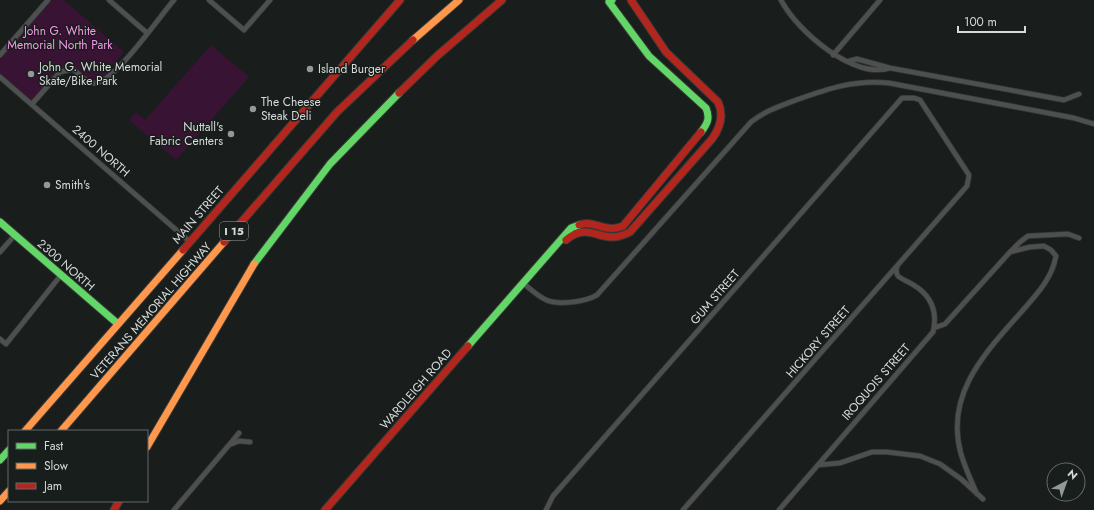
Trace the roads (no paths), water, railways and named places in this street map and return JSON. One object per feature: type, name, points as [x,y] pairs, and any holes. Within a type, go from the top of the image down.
[{"type":"main road","name":"MAIN STREET","points":[[26,430],[400,0]]},
{"type":"main road","name":"VETERANS MEMORIAL HIGHWAY","points":[[62,430],[337,112],[415,38],[459,0]]},
{"type":"main road","points":[[148,445],[248,273],[330,164],[364,127],[437,56],[502,0]]},
{"type":"main road","points":[[523,283],[539,270],[574,232],[587,231],[600,237],[612,239],[624,236],[630,232],[712,139],[719,128],[721,113],[718,102],[666,52],[631,0]]},
{"type":"main road","points":[[523,283],[573,226],[587,223],[610,230],[620,228],[625,224],[708,122],[709,116],[706,108],[649,56],[609,2]]},
{"type":"main road","name":"2300 NORTH","points":[[0,222],[118,324]]},
{"type":"main road","name":"WARDLEIGH ROAD","points":[[325,510],[523,283]]},
{"type":"main road","points":[[0,460],[8,451]]},
{"type":"main road","points":[[0,501],[8,492]]},
{"type":"street","points":[[0,55],[48,0]]},
{"type":"street","points":[[109,0],[147,33]]},
{"type":"street","points":[[32,104],[60,72],[66,69],[73,69],[89,82],[97,84],[112,74],[174,0]]},
{"type":"street","points":[[208,0],[215,2],[244,30],[270,0]]},
{"type":"street","points":[[781,0],[796,21],[833,55],[849,61],[854,65],[876,69],[890,68],[1064,100],[1079,94]]},
{"type":"street","points":[[833,55],[880,0]]},
{"type":"street","name":"2400 NORTH","points":[[0,77],[189,241]]},
{"type":"street","points":[[523,283],[541,298],[552,303],[584,300],[597,296],[747,125],[772,109],[832,87],[856,82],[889,83],[1074,118],[1094,124]]},
{"type":"street","name":"HICKORY STREET","points":[[683,510],[968,186],[969,175],[920,100],[914,98],[902,98]]},
{"type":"street","name":"GUM STREET","points":[[546,510],[553,496],[902,98]]},
{"type":"street","points":[[0,252],[15,234]]},
{"type":"street","points":[[898,266],[896,271],[898,276],[923,290],[931,300],[935,310],[934,328],[945,324],[1010,252],[1028,236],[1068,234],[1079,238]]},
{"type":"street","points":[[977,494],[961,454],[957,418],[961,400],[973,371],[985,353],[1045,284],[1054,266],[1056,256],[1051,250],[1044,246],[1030,247],[1010,252]]},
{"type":"street","points":[[0,339],[6,344],[61,275]]},
{"type":"street","name":"IROQUOIS STREET","points":[[779,510],[933,332],[934,328]]},
{"type":"street","points":[[174,510],[239,433]]},
{"type":"street","points":[[229,445],[239,441],[250,442]]},
{"type":"street","points":[[818,465],[840,463],[872,452],[905,453],[940,464],[961,478],[983,499]]},
{"type":"place","name":"Island Burger","points":[[310,69]]},
{"type":"place","name":"John G. White Memorial Skate/Bike Park","points":[[31,74]]},
{"type":"place","name":"The Cheese Steak Deli","points":[[253,109]]},
{"type":"place","name":"Nuttall's Fabric Centers","points":[[231,134]]},
{"type":"place","name":"Smith's","points":[[47,185]]},
{"type":"park label","name":"John G. White Memorial North Park","points":[[60,38]]}]
